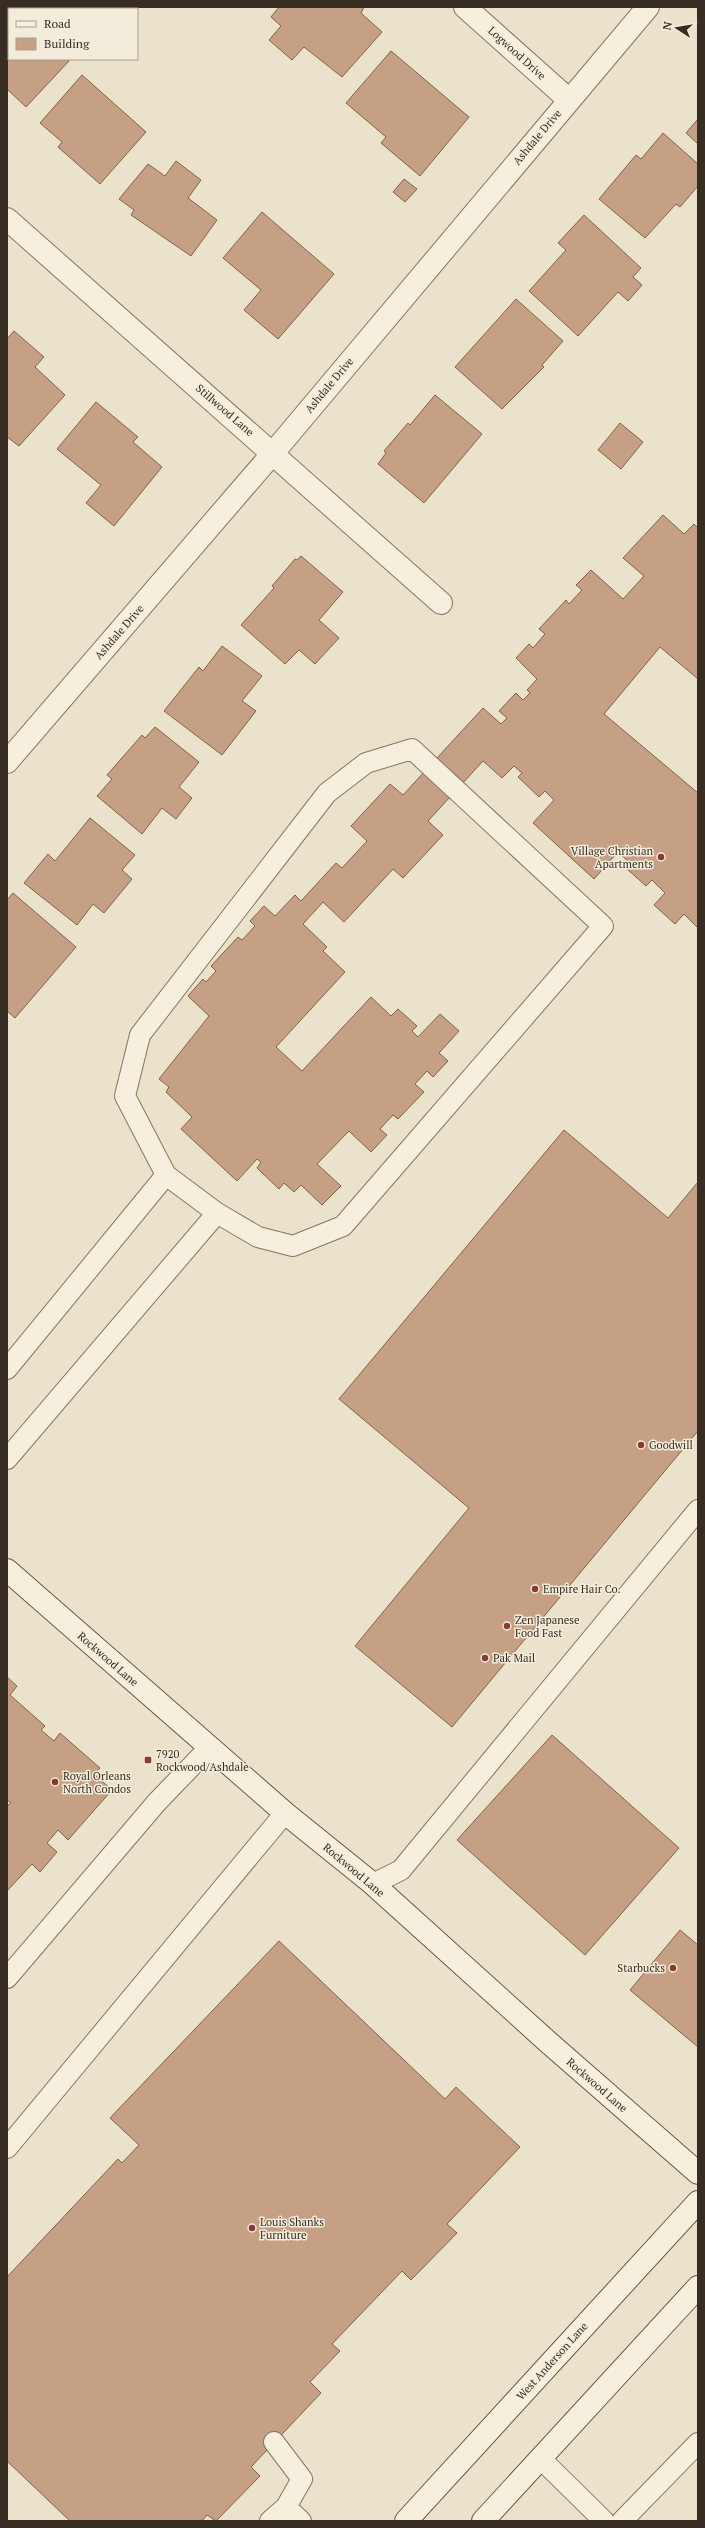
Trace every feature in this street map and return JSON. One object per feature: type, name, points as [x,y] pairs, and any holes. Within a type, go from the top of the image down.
[{"type":"street","name":"Logwood Drive","points":[[465,7],[568,99]]},
{"type":"street","name":"Ashdale Drive","points":[[7,762],[273,453],[568,99],[648,7]]},
{"type":"street","name":"Stillwood Lane","points":[[7,219],[441,603]]},
{"type":"street","name":"Rockwood Lane","points":[[7,1570],[285,1813],[373,1884],[542,2037],[698,2173]]},
{"type":"street","name":"West Anderson Lane","points":[[406,2521],[698,2202]]},
{"type":"street","points":[[483,2521],[698,2287]]},
{"type":"lane","points":[[412,749],[603,926],[343,1226],[293,1246],[258,1237],[216,1213],[166,1175],[125,1096],[140,1035],[327,793],[366,763],[412,749]]},
{"type":"lane","points":[[7,1369],[166,1175]]},
{"type":"lane","points":[[7,1459],[216,1213]]},
{"type":"lane","points":[[373,1884],[401,1870],[698,1510]]},
{"type":"lane","points":[[7,1978],[157,1802],[210,1747]]},
{"type":"lane","points":[[7,2148],[285,1813]]},
{"type":"lane","points":[[270,2521],[286,2507],[302,2479],[274,2442]]},
{"type":"lane","points":[[622,2521],[698,2443]]},
{"type":"lane","points":[[540,2458],[604,2521]]},
{"type":"lane","points":[[286,2507],[301,2521]]},
{"type":"building","points":[[7,7],[10,8],[8,8],[8,60],[69,61],[26,107],[7,89]]},
{"type":"building","points":[[279,7],[364,7],[361,13],[382,32],[342,77],[304,47],[292,60],[269,40],[281,26],[271,17]]},
{"type":"building","points":[[391,51],[469,117],[420,176],[381,143],[386,137],[346,103]]},
{"type":"building","points":[[82,75],[146,132],[100,184],[58,147],[62,142],[40,123]]},
{"type":"building","points":[[698,119],[698,144],[686,133]]},
{"type":"building","points":[[663,133],[698,164],[698,186],[680,207],[676,204],[645,238],[599,199],[636,155],[641,159]]},
{"type":"building","points":[[176,161],[201,180],[188,198],[217,220],[191,256],[131,215],[134,210],[119,199],[148,164],[165,176]]},
{"type":"building","points":[[404,179],[417,189],[405,202],[393,192]]},
{"type":"building","points":[[262,212],[334,274],[278,339],[244,310],[261,290],[223,258]]},
{"type":"building","points":[[584,215],[641,268],[633,277],[642,285],[628,301],[618,292],[578,336],[529,291],[566,250],[558,243]]},
{"type":"building","points":[[516,299],[563,341],[542,365],[544,367],[502,409],[455,367]]},
{"type":"building","points":[[14,331],[44,357],[35,367],[65,395],[19,446],[7,437],[7,339]]},
{"type":"building","points":[[435,395],[482,434],[424,503],[378,464],[386,453],[384,451],[408,423],[410,425]]},
{"type":"building","points":[[96,402],[138,437],[133,442],[162,467],[114,526],[86,503],[101,485],[57,449]]},
{"type":"building","points":[[620,423],[643,442],[621,469],[598,450]]},
{"type":"building","name":"Village Christian Apartments","points":[[663,515],[684,534],[694,524],[698,528],[698,679],[660,647],[604,714],[698,793],[698,928],[684,914],[675,924],[654,905],[665,893],[652,880],[646,886],[627,869],[632,865],[618,852],[594,879],[533,823],[554,800],[545,791],[539,797],[518,777],[522,773],[514,766],[502,778],[483,761],[428,821],[443,835],[403,878],[393,869],[344,922],[323,902],[303,924],[327,947],[323,951],[345,972],[276,1047],[302,1071],[371,997],[391,1016],[398,1009],[417,1026],[412,1031],[418,1037],[440,1014],[459,1031],[439,1053],[448,1061],[433,1077],[427,1071],[415,1084],[424,1092],[398,1119],[393,1115],[380,1129],[387,1135],[371,1152],[349,1131],[317,1164],[341,1186],[322,1205],[301,1185],[294,1192],[284,1183],[279,1189],[257,1168],[261,1162],[257,1159],[237,1181],[181,1129],[192,1117],[166,1092],[169,1087],[159,1079],[209,1016],[188,996],[203,979],[206,982],[216,971],[211,966],[238,937],[242,940],[255,926],[250,921],[264,906],[275,916],[295,895],[301,901],[336,863],[342,868],[367,841],[351,826],[390,784],[403,795],[483,708],[501,724],[507,718],[499,711],[516,693],[523,700],[530,693],[527,690],[537,679],[516,658],[529,644],[533,648],[545,634],[539,629],[566,600],[569,604],[582,590],[576,585],[591,570],[623,599],[644,576],[623,558]]},
{"type":"building","points":[[301,556],[343,592],[319,620],[339,638],[315,664],[299,650],[285,664],[241,625],[274,588],[272,586],[295,559],[297,560]]},
{"type":"building","points":[[222,646],[262,676],[242,701],[256,711],[222,755],[164,711],[199,667],[203,671]]},
{"type":"building","points":[[155,727],[199,762],[179,787],[192,798],[176,819],[162,808],[142,834],[97,796],[112,779],[107,775],[142,735],[145,738]]},
{"type":"building","points":[[90,818],[135,855],[122,870],[132,879],[104,913],[93,904],[77,925],[24,883],[48,854],[55,861]]},
{"type":"building","points":[[13,893],[76,947],[15,1018],[7,1011],[7,900]]},
{"type":"building","points":[[564,1130],[668,1218],[698,1182],[698,1431],[452,1727],[355,1646],[469,1508],[339,1399]]},
{"type":"building","name":"Royal Orleans North Condos","points":[[7,1677],[17,1686],[10,1695],[45,1726],[41,1730],[54,1741],[60,1733],[100,1768],[94,1774],[112,1790],[68,1840],[58,1830],[47,1843],[57,1852],[40,1872],[32,1864],[7,1891],[7,1806],[11,1803],[7,1800]]},
{"type":"building","points":[[552,1735],[679,1848],[585,1955],[457,1840]]},
{"type":"building","name":"Starbucks","points":[[680,1930],[698,1945],[698,2047],[630,1990]]},
{"type":"building","name":"Louis Shanks Furniture","points":[[279,1941],[445,2099],[456,2087],[520,2147],[447,2224],[457,2233],[411,2280],[402,2271],[332,2344],[340,2351],[310,2382],[321,2393],[251,2467],[260,2476],[216,2521],[207,2515],[202,2521],[70,2521],[7,2461],[7,2277],[118,2159],[122,2163],[139,2145],[110,2118]]},
{"type":"place","name":"Village Christian Apartments","points":[[661,857]]},
{"type":"place","name":"Goodwill","points":[[641,1445]]},
{"type":"place","name":"Empire Hair Co.","points":[[535,1589]]},
{"type":"place","name":"Zen Japanese Food Fast","points":[[507,1626]]},
{"type":"place","name":"Pak Mail","points":[[485,1658]]},
{"type":"place","name":"7920 Rockwood/Ashdale","points":[[148,1760]]},
{"type":"place","name":"Royal Orleans North Condos","points":[[55,1782]]},
{"type":"place","name":"Starbucks","points":[[673,1968]]},
{"type":"place","name":"Louis Shanks Furniture","points":[[252,2228]]}]
